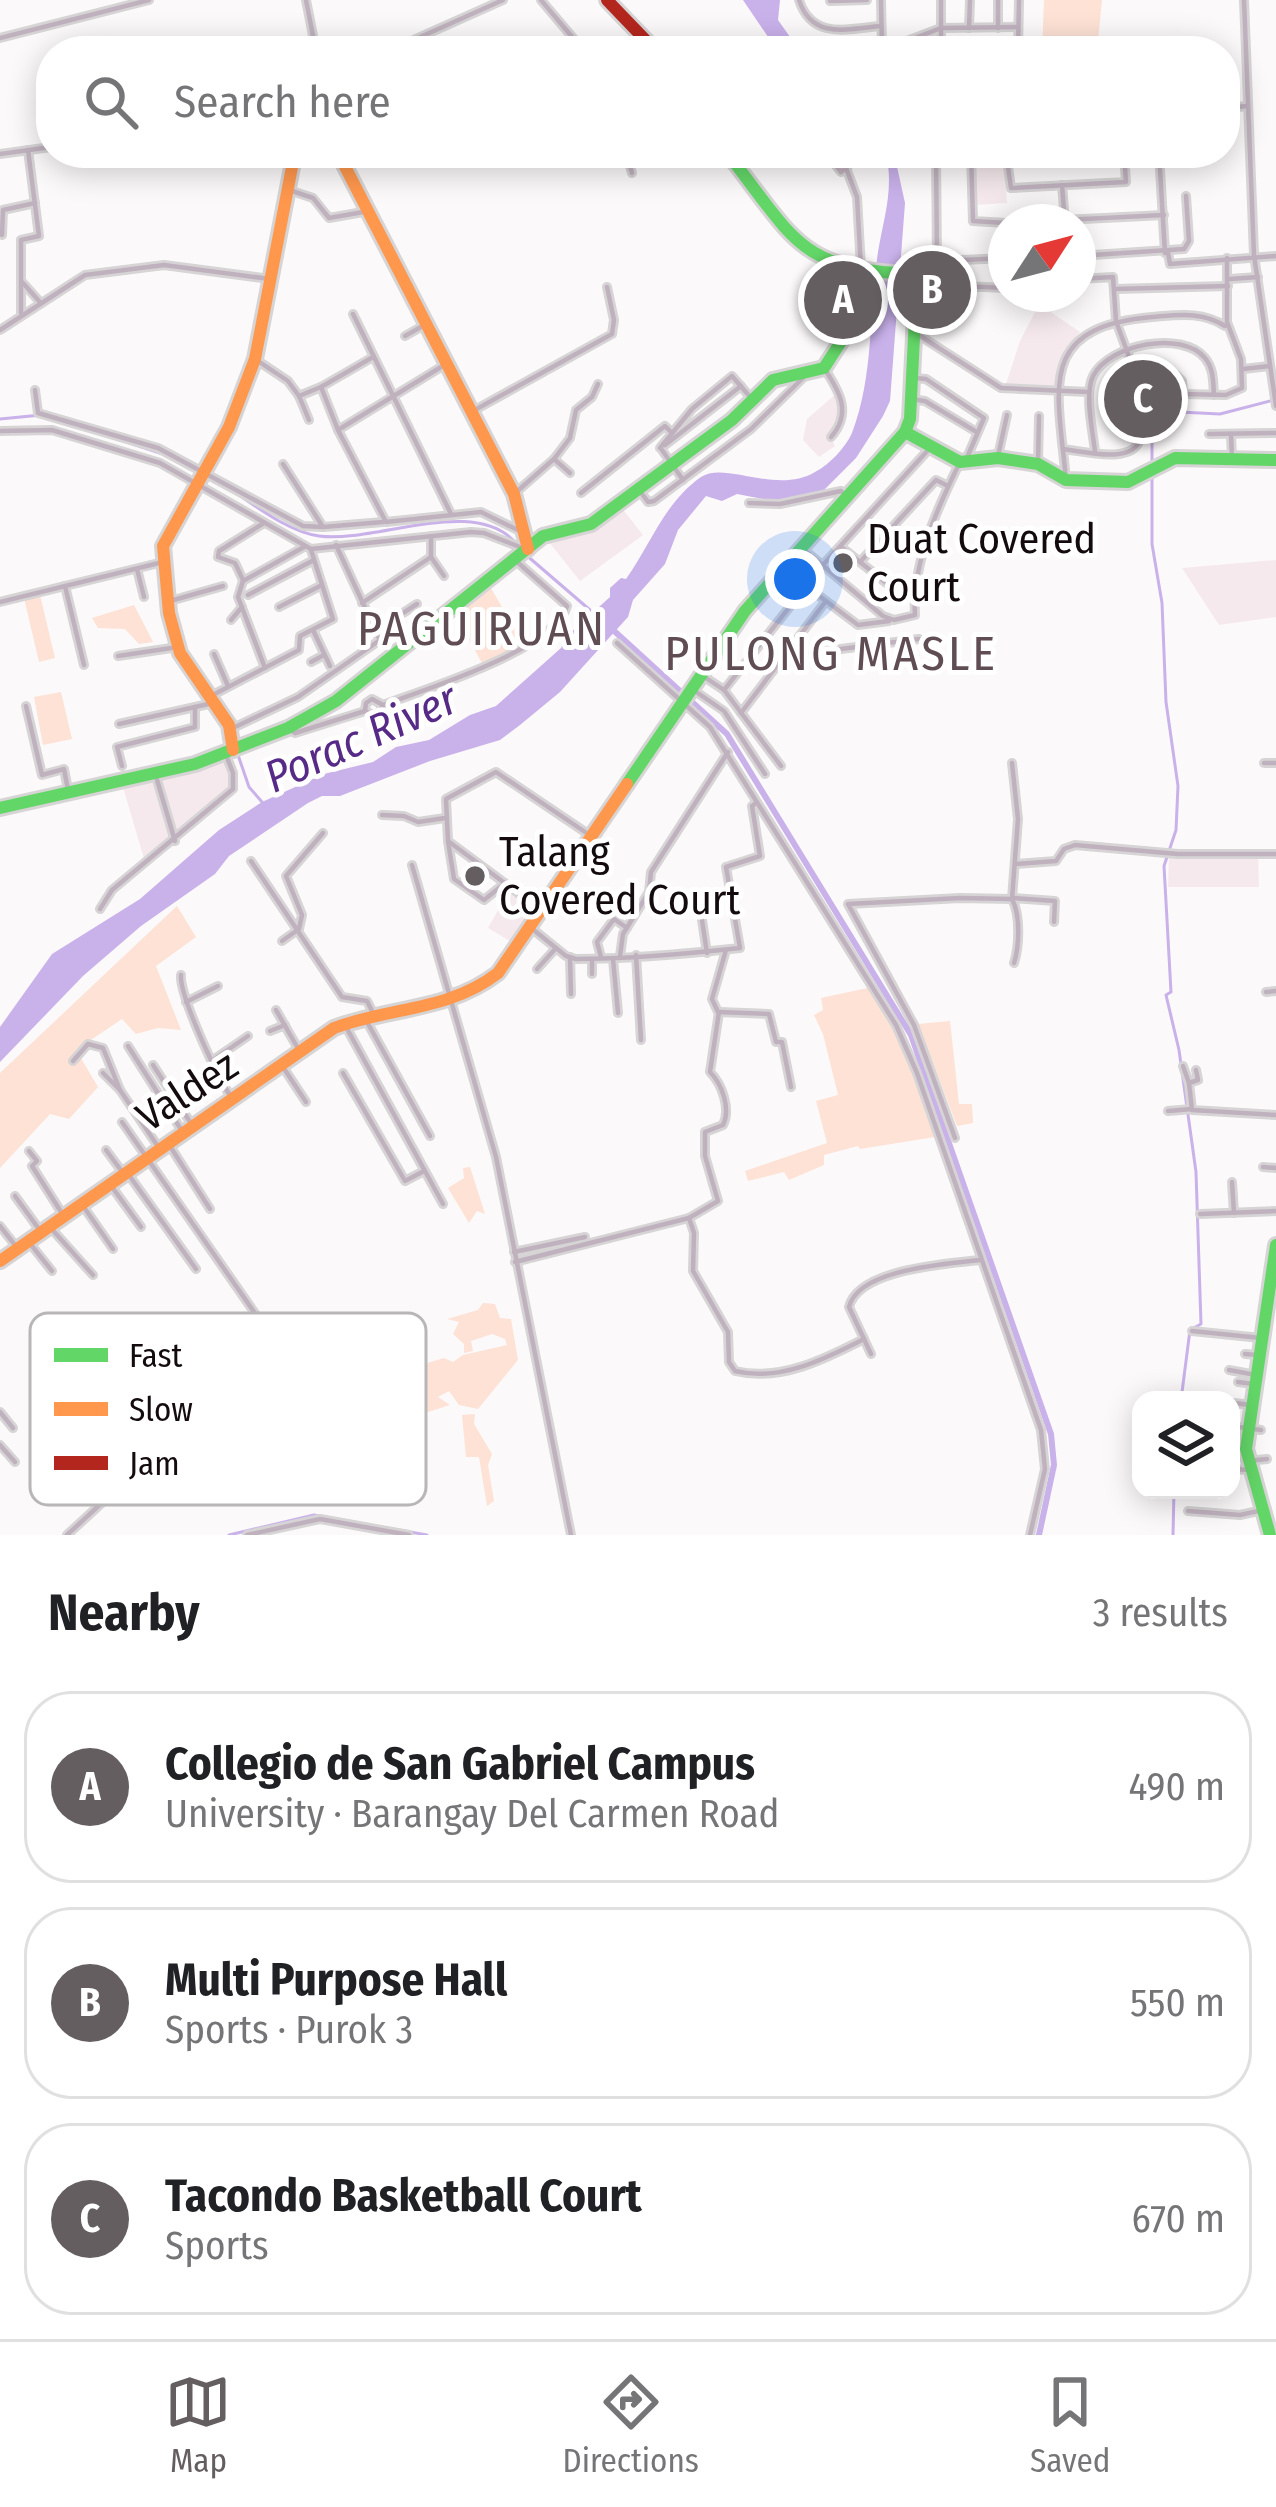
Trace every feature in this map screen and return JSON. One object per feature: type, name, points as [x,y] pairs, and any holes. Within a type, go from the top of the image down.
[{"type":"street","points":[[0,38],[149,0]]},
{"type":"street","points":[[306,0],[313,36]]},
{"type":"street","points":[[422,36],[502,0]]},
{"type":"street","points":[[542,0],[572,36]]},
{"type":"street","points":[[607,0],[642,36]]},
{"type":"street","points":[[799,0],[809,21],[822,29],[881,26]]},
{"type":"street","points":[[830,1],[867,0]]},
{"type":"street","points":[[881,0],[881,36]]},
{"type":"street","points":[[941,0],[941,36]]},
{"type":"street","points":[[969,28],[970,0]]},
{"type":"street","points":[[998,0],[998,28]]},
{"type":"street","points":[[1018,36],[1019,0]]},
{"type":"street","points":[[1244,0],[1255,255],[1276,402]]},
{"type":"street","points":[[920,36],[941,28],[1018,27]]},
{"type":"street","points":[[1240,107],[1248,106]]},
{"type":"street","points":[[0,154],[36,149]]},
{"type":"street","points":[[21,313],[21,240],[39,236],[28,150]]},
{"type":"street","points":[[100,909],[112,890],[233,789],[230,729],[184,662],[163,562],[167,535],[230,427],[255,359],[294,168]]},
{"type":"street","points":[[346,168],[514,494],[524,533],[522,552]]},
{"type":"street","points":[[630,168],[632,173]]},
{"type":"street","points":[[740,168],[808,249],[830,263],[917,274],[941,285],[988,287]]},
{"type":"street","points":[[0,808],[229,753],[288,728],[337,701],[543,536],[591,524],[732,420],[782,375],[824,368],[849,331],[868,271],[857,197],[846,168],[841,172],[838,168]]},
{"type":"street","points":[[936,168],[937,261]]},
{"type":"street","points":[[972,168],[974,223],[988,223]]},
{"type":"street","points":[[1008,168],[1010,188],[1126,182],[1125,168]]},
{"type":"street","points":[[1160,168],[1169,264],[1276,256]]},
{"type":"street","points":[[1062,185],[1064,204]]},
{"type":"street","points":[[289,190],[313,198],[329,218],[369,211]]},
{"type":"street","points":[[1096,255],[1184,249],[1189,241],[1186,196]]},
{"type":"street","points":[[2,235],[3,210],[34,203]]},
{"type":"street","points":[[1096,219],[1164,215]]},
{"type":"street","points":[[1141,429],[1126,421],[1119,398],[1122,387],[1137,378],[1176,374],[1183,394],[1234,394],[1243,388],[1243,369],[1229,328],[1227,258]]},
{"type":"street","points":[[917,274],[937,261],[988,259]]},
{"type":"street","points":[[0,330],[85,275],[164,265],[271,279]]},
{"type":"street","points":[[451,1003],[489,982],[745,610],[905,432],[917,324],[917,274]]},
{"type":"street","points":[[1096,277],[1110,275],[1116,321],[1137,378]]},
{"type":"street","points":[[1114,289],[1230,283],[1258,277]]},
{"type":"street","points":[[23,283],[40,302]]},
{"type":"street","points":[[473,411],[612,334],[607,286]]},
{"type":"street","points":[[353,314],[451,514]]},
{"type":"street","points":[[1066,480],[1058,390],[1062,366],[1073,345],[1090,330],[1116,321],[1185,315],[1208,317],[1229,328]]},
{"type":"street","points":[[404,336],[428,323]]},
{"type":"street","points":[[917,324],[1001,388],[1090,392]]},
{"type":"street","points":[[1095,452],[1091,379],[1101,365],[1127,350],[1180,344],[1194,349],[1210,366],[1214,395]]},
{"type":"street","points":[[299,396],[373,358]]},
{"type":"street","points":[[255,359],[288,381],[309,420]]},
{"type":"street","points":[[338,430],[449,362]]},
{"type":"street","points":[[1243,369],[1270,366]]},
{"type":"street","points":[[824,368],[844,404],[842,423],[830,436]]},
{"type":"street","points":[[638,487],[650,503],[751,429],[809,373]]},
{"type":"street","points":[[660,448],[732,376],[753,400]]},
{"type":"street","points":[[806,586],[858,625],[915,615],[914,589],[948,486],[984,418],[926,379],[912,378]]},
{"type":"street","points":[[514,494],[554,459],[570,438],[576,410],[598,385]]},
{"type":"street","points":[[660,448],[741,386]]},
{"type":"street","points":[[321,387],[386,522]]},
{"type":"street","points":[[35,390],[38,413],[158,448],[264,523],[308,548],[334,616],[300,636],[299,650],[228,686],[211,700],[119,724]]},
{"type":"street","points":[[911,399],[925,401],[977,433]]},
{"type":"street","points":[[1064,448],[1119,454],[1134,449],[1141,422],[1155,403]]},
{"type":"street","points":[[998,458],[1007,415]]},
{"type":"street","points":[[1038,464],[1039,416]]},
{"type":"street","points":[[581,493],[665,426],[671,433]]},
{"type":"street","points":[[0,431],[52,430],[160,463],[303,526],[481,512],[524,533]]},
{"type":"street","points":[[905,432],[963,461],[998,458],[1038,464],[1066,480],[1128,482],[1175,458],[1276,460]]},
{"type":"street","points":[[1209,434],[1276,433]]},
{"type":"street","points":[[1231,434],[1232,460]]},
{"type":"street","points":[[724,690],[822,566],[931,447]]},
{"type":"street","points":[[660,448],[683,480]]},
{"type":"street","points":[[554,459],[570,473]]},
{"type":"street","points":[[283,464],[323,526]]},
{"type":"street","points":[[860,562],[936,480],[948,486]]},
{"type":"street","points":[[749,502],[780,504],[841,491],[846,496]]},
{"type":"street","points":[[264,523],[218,556],[235,562],[243,581],[238,597],[265,668]]},
{"type":"street","points":[[243,581],[308,548],[484,533],[522,552],[567,606],[561,620],[497,662],[383,705],[377,717],[365,711],[295,733],[288,728]]},
{"type":"street","points":[[431,536],[431,557],[444,576]]},
{"type":"street","points":[[230,729],[317,685],[380,640],[335,545]]},
{"type":"street","points":[[800,547],[894,620]]},
{"type":"street","points":[[841,547],[899,593],[914,589]]},
{"type":"street","points":[[362,602],[431,557]]},
{"type":"street","points":[[248,595],[312,561]]},
{"type":"street","points":[[0,602],[163,562]]},
{"type":"street","points":[[137,569],[144,597]]},
{"type":"street","points":[[279,607],[322,585]]},
{"type":"street","points":[[65,586],[84,665]]},
{"type":"street","points":[[168,601],[223,586]]},
{"type":"street","points":[[741,712],[826,601]]},
{"type":"street","points":[[375,631],[417,604]]},
{"type":"street","points":[[231,620],[242,607]]},
{"type":"street","points":[[313,630],[329,666]]},
{"type":"street","points":[[789,647],[794,656],[919,639]]},
{"type":"street","points":[[617,643],[687,696],[728,752],[880,996],[924,1071],[955,1138]]},
{"type":"street","points":[[118,656],[178,646]]},
{"type":"street","points":[[214,653],[228,686]]},
{"type":"street","points":[[311,662],[324,655]]},
{"type":"street","points":[[700,674],[724,690],[781,766]]},
{"type":"street","points":[[687,696],[724,710],[765,774]]},
{"type":"street","points":[[365,711],[372,699],[383,705]]},
{"type":"street","points":[[26,706],[42,775],[64,769],[68,790]]},
{"type":"street","points":[[122,766],[117,747],[195,727],[195,707]]},
{"type":"street","points":[[738,731],[748,720]]},
{"type":"street","points":[[167,734],[169,745]]},
{"type":"street","points":[[618,1013],[616,956],[627,928],[649,892],[651,872],[728,752]]},
{"type":"street","points":[[1012,763],[1018,819],[1013,898],[1019,949],[1014,963]]},
{"type":"street","points":[[1264,763],[1276,764]]},
{"type":"street","points":[[504,884],[484,900],[454,879],[446,800],[479,778],[496,772],[591,836]]},
{"type":"street","points":[[155,773],[175,841]]},
{"type":"street","points":[[530,927],[570,957],[661,953],[681,957],[740,948],[726,867],[760,856],[752,806],[758,801]]},
{"type":"street","points":[[382,815],[418,822],[445,818]]},
{"type":"street","points":[[282,941],[299,929],[302,915],[286,876],[323,833]]},
{"type":"street","points":[[448,841],[541,910]]},
{"type":"street","points":[[1016,865],[1056,861],[1064,849],[1075,845],[1276,854]]},
{"type":"street","points":[[250,861],[342,997],[367,1000],[370,1018],[430,1136]]},
{"type":"street","points":[[412,865],[485,1113],[571,1535]]},
{"type":"street","points":[[1030,1535],[1046,1469],[1042,1430],[982,1259],[903,1003],[848,904],[960,898],[1055,901],[1054,922]]},
{"type":"street","points":[[601,958],[597,942],[614,919],[627,928]]},
{"type":"street","points":[[702,920],[707,953]]},
{"type":"street","points":[[536,969],[556,948]]},
{"type":"street","points":[[515,1262],[688,1218],[719,1198],[704,1150],[705,1132],[723,1125],[727,1116],[721,1088],[710,1072],[719,1012],[712,999],[726,950]]},
{"type":"street","points":[[636,955],[641,1040]]},
{"type":"street","points":[[570,957],[571,994]]},
{"type":"street","points":[[592,959],[592,974]]},
{"type":"street","points":[[181,975],[186,1003],[233,1100]]},
{"type":"street","points":[[186,1003],[218,986]]},
{"type":"street","points":[[1266,992],[1276,991]]},
{"type":"street","name":"Valdez","points":[[0,1261],[326,1034],[370,1018],[451,1003]]},
{"type":"street","points":[[276,1010],[302,1054]]},
{"type":"street","points":[[719,1012],[769,1014],[776,1042],[782,1042],[791,1087]]},
{"type":"street","points":[[270,1031],[285,1025]]},
{"type":"street","points":[[345,1025],[443,1204]]},
{"type":"street","points":[[212,1060],[248,1036]]},
{"type":"street","points":[[73,1061],[88,1044],[102,1048],[120,1090]]},
{"type":"street","points":[[128,1046],[188,1128]]},
{"type":"street","points":[[153,1066],[188,1128]]},
{"type":"street","points":[[1183,1066],[1190,1109]]},
{"type":"street","points":[[283,1067],[306,1102]]},
{"type":"street","points":[[1189,1083],[1198,1080],[1196,1070]]},
{"type":"street","points":[[104,1073],[210,1209]]},
{"type":"street","points":[[344,1073],[405,1181],[424,1171]]},
{"type":"street","points":[[1168,1111],[1276,1115]]},
{"type":"street","points":[[122,1123],[254,1313]]},
{"type":"street","points":[[106,1150],[196,1269]]},
{"type":"street","points":[[29,1151],[37,1161],[32,1166],[35,1177],[64,1216]]},
{"type":"street","points":[[1263,1168],[1276,1168]]},
{"type":"street","points":[[1232,1182],[1234,1213]]},
{"type":"street","points":[[109,1183],[141,1227]]},
{"type":"street","points":[[15,1196],[93,1275]]},
{"type":"street","points":[[80,1203],[113,1249]]},
{"type":"street","points":[[1200,1214],[1276,1211]]},
{"type":"street","points":[[688,1218],[694,1232],[694,1271],[728,1332],[729,1362],[735,1371],[759,1375],[799,1367],[864,1339]]},
{"type":"street","points":[[0,1226],[52,1271]]},
{"type":"street","points":[[513,1252],[585,1237]]},
{"type":"street","points":[[1270,1535],[1244,1457],[1254,1429],[1251,1354],[1261,1338],[1275,1253]]},
{"type":"street","points":[[871,1354],[849,1303],[862,1288],[897,1272],[982,1259]]},
{"type":"street","points":[[1192,1331],[1261,1338]]},
{"type":"street","points":[[1228,1370],[1255,1379]]},
{"type":"street","points":[[1238,1382],[1255,1379]]},
{"type":"street","points":[[1240,1404],[1251,1406]]},
{"type":"street","points":[[0,1412],[14,1428]]},
{"type":"street","points":[[1240,1427],[1254,1429]]},
{"type":"street","points":[[0,1445],[14,1462]]},
{"type":"street","points":[[1244,1457],[1267,1459]]},
{"type":"street","points":[[67,1535],[99,1505]]},
{"type":"street","points":[[1188,1511],[1240,1515],[1262,1510]]},
{"type":"street","points":[[247,1535],[320,1519],[409,1535]]},
{"type":"shaded area","points":[[743,0],[780,0],[778,20],[789,36],[767,36]]},
{"type":"shaded area","points":[[1044,0],[1102,0],[1098,36],[1043,36]]},
{"type":"shaded area","points":[[888,168],[897,168],[905,203],[890,401],[856,458],[822,492],[779,502],[737,494],[722,501],[706,496],[678,530],[665,564],[633,600],[628,617],[560,692],[520,725],[500,740],[308,803],[229,856],[215,874],[141,926],[83,976],[0,1062],[0,1027],[52,954],[140,899],[219,830],[262,802],[324,774],[373,762],[396,747],[429,740],[470,715],[496,706],[610,597],[610,588],[626,579],[668,511],[701,477],[724,473],[800,478],[837,455],[852,433],[864,389]]},
{"type":"shaded area","points":[[972,168],[1005,168],[1007,203],[974,205]]},
{"type":"shaded area","points":[[829,264],[860,280],[853,315],[831,316]]},
{"type":"shaded area","points":[[1035,312],[1051,312],[1080,332],[1061,362],[1054,387],[1005,387]]},
{"type":"shaded area","points":[[837,393],[843,404],[841,424],[830,436],[835,446],[819,457],[803,440],[807,419]]},
{"type":"shaded area","points":[[620,506],[643,535],[580,581],[549,542],[583,531]]},
{"type":"shaded area","points":[[1276,560],[1276,617],[1219,625],[1182,568]]},
{"type":"shaded area","points":[[489,585],[524,644],[483,665],[454,612]]},
{"type":"shaded area","points":[[40,595],[55,658],[39,662],[24,598]]},
{"type":"shaded area","points":[[134,605],[153,642],[139,644],[125,629],[98,628],[92,618]]},
{"type":"shaded area","points":[[61,692],[72,739],[43,745],[34,697]]},
{"type":"shaded area","points":[[226,757],[232,786],[175,838],[159,774]]},
{"type":"shaded area","points":[[156,776],[173,840],[145,862],[122,784]]},
{"type":"shaded area","points":[[1169,855],[1258,855],[1259,887],[1168,887]]},
{"type":"shaded area","points":[[510,889],[539,910],[516,945],[488,928]]},
{"type":"shaded area","points":[[177,906],[196,937],[156,966],[181,1030],[158,1028],[136,1034],[122,1019],[76,1050],[98,1087],[69,1119],[50,1114],[0,1168],[0,1073]]},
{"type":"shaded area","points":[[872,987],[907,1057],[935,1137],[858,1146],[824,1155],[824,1165],[789,1180],[784,1172],[748,1181],[745,1171],[827,1143],[816,1101],[838,1095],[814,1015],[823,1010],[821,998]]},
{"type":"shaded area","points":[[950,1021],[959,1104],[972,1104],[973,1123],[957,1126],[918,1024]]},
{"type":"shaded area","points":[[470,1167],[485,1214],[477,1211],[469,1223],[448,1188],[464,1178],[463,1168]]},
{"type":"shaded area","points":[[483,1303],[495,1304],[500,1318],[511,1319],[518,1360],[478,1409],[459,1405],[449,1391],[438,1397],[450,1405],[426,1412],[426,1363],[444,1358],[453,1362],[463,1355],[507,1345],[505,1339],[492,1334],[471,1341],[473,1351],[464,1353],[464,1344],[453,1334],[459,1322],[447,1319],[478,1310]]},
{"type":"shaded area","points":[[475,1414],[474,1424],[492,1454],[488,1465],[494,1501],[487,1506],[479,1457],[466,1457],[462,1415]]},
{"type":"waterway","points":[[1182,1391],[1190,1330],[1201,1324],[1196,1172],[1179,1050],[1166,995],[1171,992],[1164,866],[1176,830],[1178,786],[1166,702],[1162,603],[1152,544],[1152,426],[1158,411],[1220,414],[1274,400]]},
{"type":"waterway","points":[[0,419],[41,415]]},
{"type":"waterway","points":[[90,430],[166,455]]},
{"type":"waterway","points":[[227,487],[283,523],[319,536],[453,521],[501,531],[519,547]]},
{"type":"waterway","points":[[525,554],[590,610]]},
{"type":"waterway","points":[[612,629],[727,734],[911,1035],[1051,1434],[1054,1465],[1039,1535]]},
{"type":"waterway","name":"Porac River","points":[[237,752],[249,787],[262,802]]},
{"type":"waterway","points":[[1173,1535],[1174,1499]]},
{"type":"waterway","points":[[229,1535],[314,1515],[427,1535]]},
{"type":"traffic: fast","points":[[627,784],[745,611],[905,432],[910,419],[917,274],[847,266],[823,257],[786,228],[739,168]]},
{"type":"traffic: fast","points":[[0,808],[195,764],[288,728],[336,701],[543,536],[591,524],[732,420],[773,380],[824,368],[853,323],[861,271]]},
{"type":"traffic: fast","points":[[905,432],[960,462],[998,458],[1038,464],[1066,480],[1128,482],[1175,458],[1276,460]]},
{"type":"traffic: fast","points":[[1270,1535],[1246,1449],[1276,1245]]},
{"type":"traffic: slow","points":[[233,750],[229,725],[180,653],[169,613],[163,546],[229,427],[255,359],[292,168]]},
{"type":"traffic: slow","points":[[346,168],[514,494],[528,549]]},
{"type":"traffic: slow","points":[[0,1261],[334,1028],[460,995],[498,973],[627,784]]},
{"type":"traffic: jam","points":[[607,0],[642,36]]},
{"type":"place","name":"Multi Purpose Hall","points":[[932,290]]},
{"type":"place","name":"Collegio de San Gabriel Campus","points":[[843,300]]},
{"type":"place","name":"Tacondo Basketball Court","points":[[1143,399]]},
{"type":"place","name":"Duat Covered Court","points":[[843,563]]},
{"type":"place","name":"Talang Covered Court","points":[[475,876]]},
{"type":"district","name":"PAGUIRUAN","points":[[482,629]]},
{"type":"district","name":"PULONG MASLE","points":[[831,654]]}]
